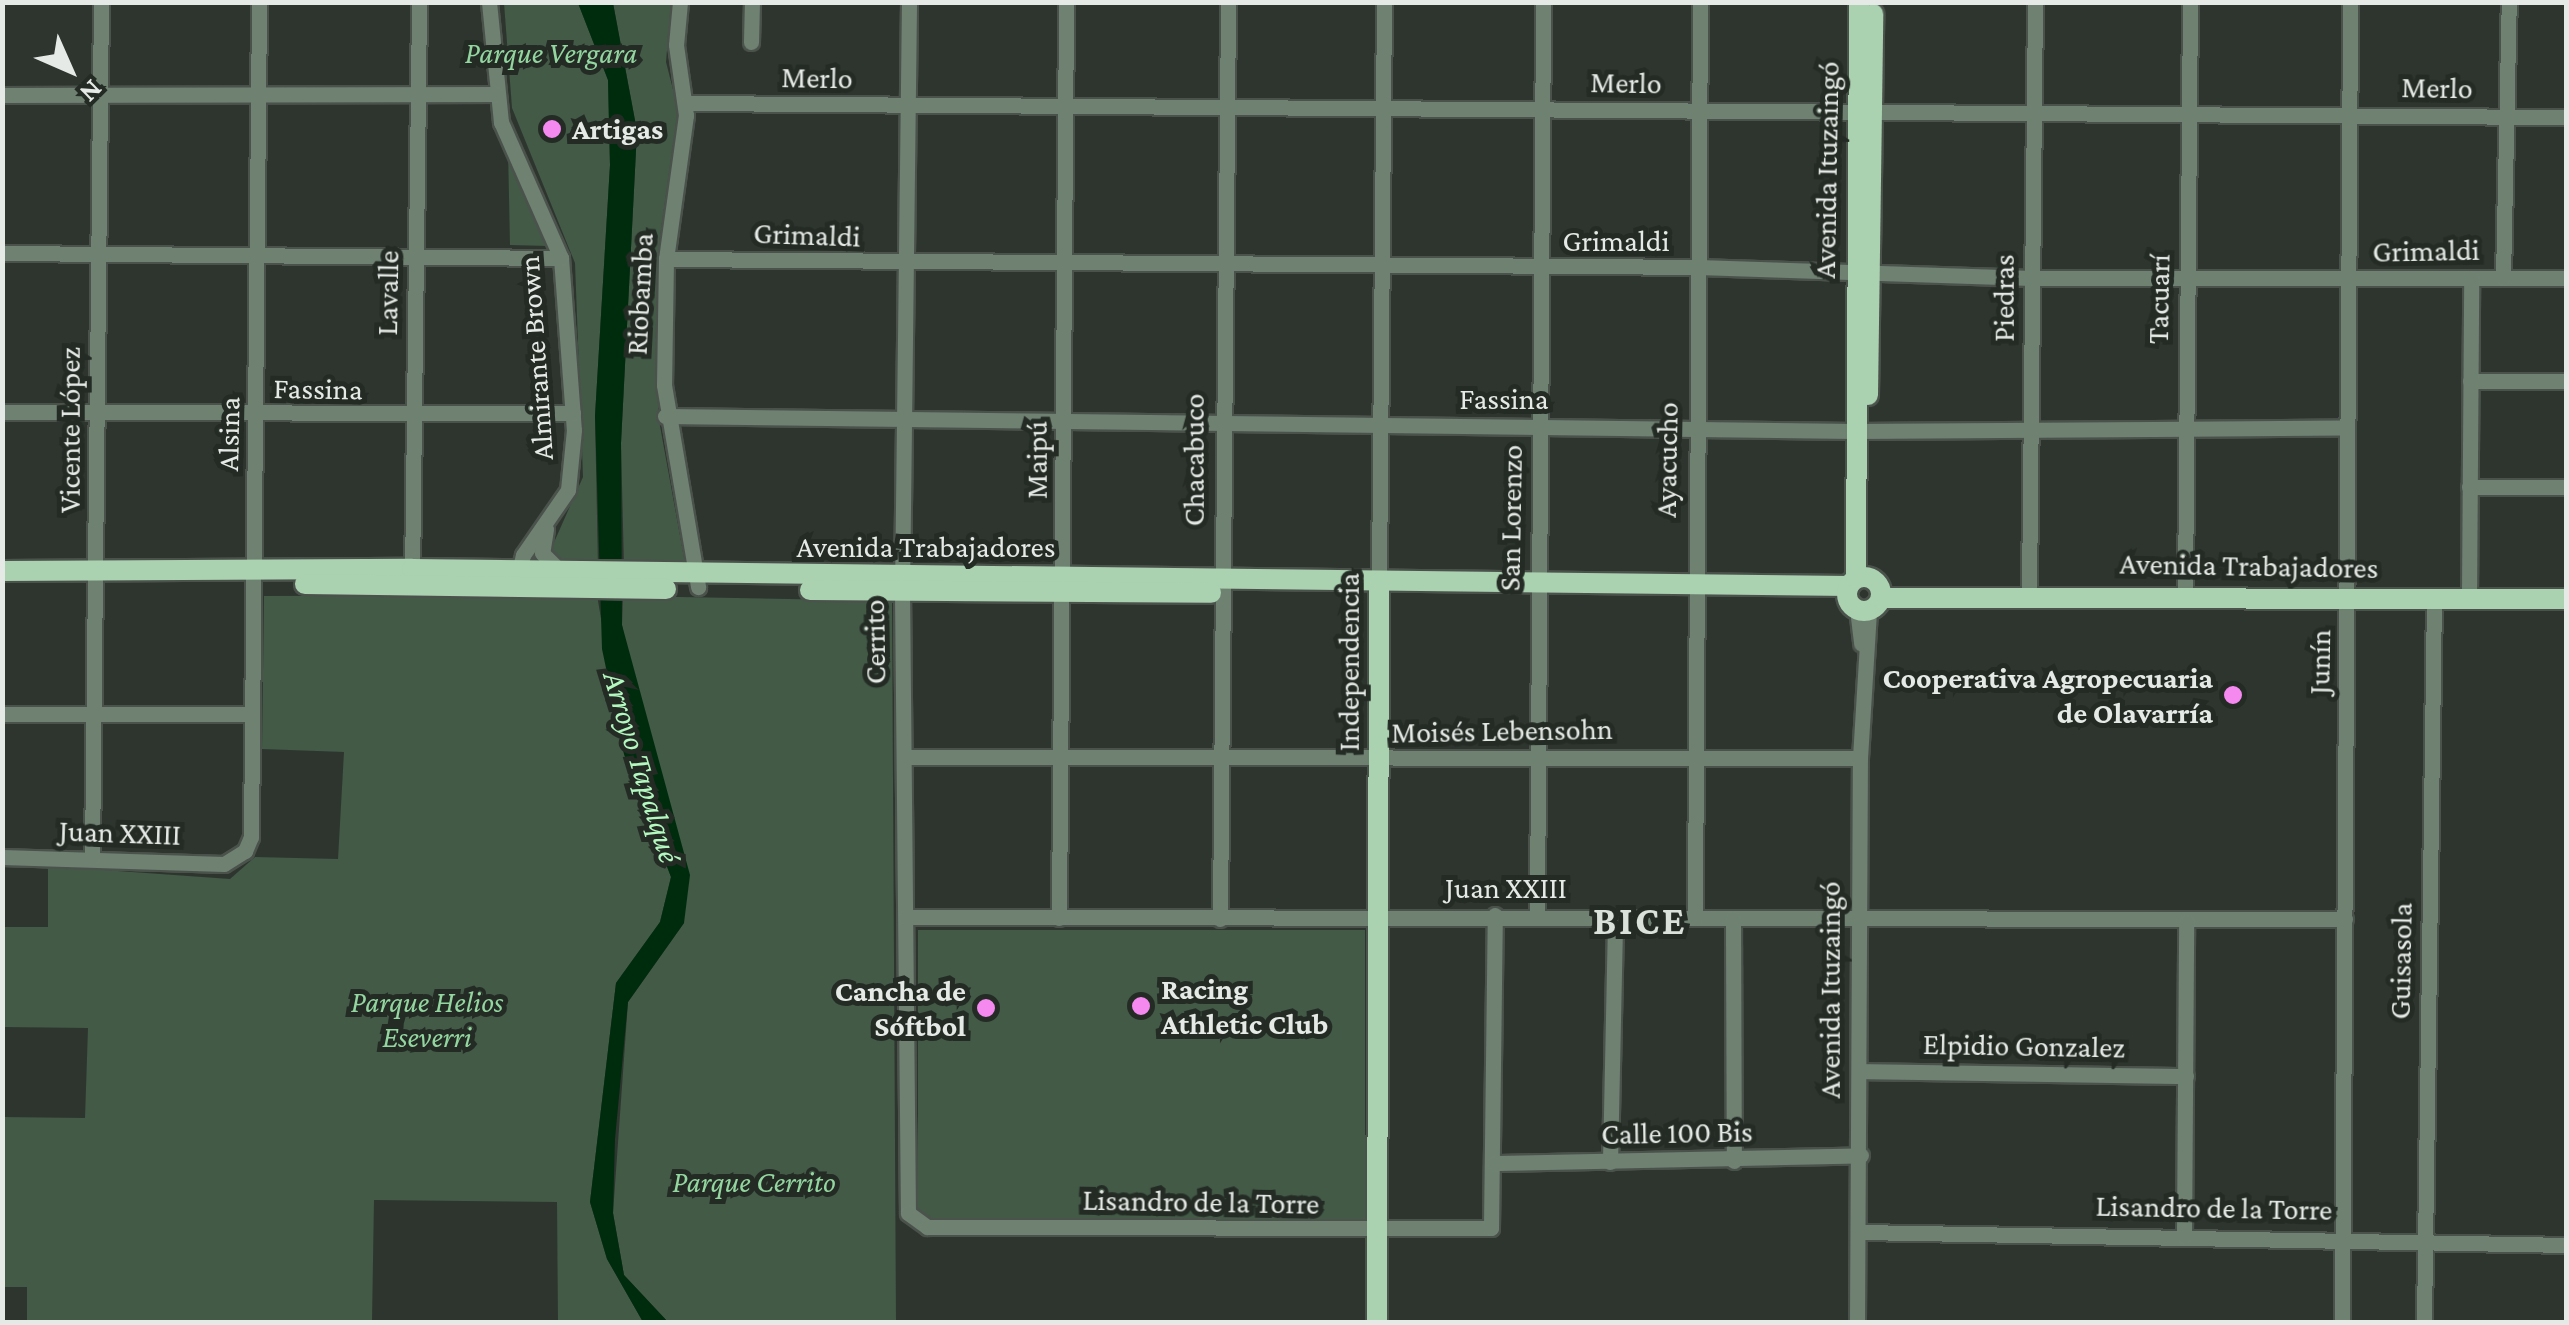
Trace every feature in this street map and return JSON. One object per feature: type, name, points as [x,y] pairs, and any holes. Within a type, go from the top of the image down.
[{"type":"main road","name":"Avenida Ituzaingó","points":[[1859,2],[1865,111]]},
{"type":"main road","name":"Avenida Ituzaingó","points":[[1864,593],[1860,431],[1865,111],[1872,2]]},
{"type":"main road","name":"Avenida Trabajadores","points":[[2,572],[254,578],[565,576],[664,582],[1379,590],[2566,599]]},
{"type":"main road","name":"Avenida Trabajadores","points":[[2,580],[97,576]]},
{"type":"main road","name":"Independencia","points":[[1377,1322],[1379,590]]},
{"type":"street","name":"Vicente López","points":[[92,858],[97,576],[96,252],[102,2]]},
{"type":"street","name":"Alsina","points":[[234,861],[251,837],[259,2]]},
{"type":"street","name":"Lavalle","points":[[412,577],[420,2]]},
{"type":"street","name":"Almirante Brown","points":[[489,2],[496,94],[504,133],[561,258],[572,413],[571,479],[517,578]]},
{"type":"street","name":"Riobamba","points":[[680,2],[676,45],[686,102],[666,259],[665,416],[697,582]]},
{"type":"street","points":[[752,2],[752,42]]},
{"type":"street","name":"Cerrito","points":[[909,2],[902,584],[905,1204],[913,1220]]},
{"type":"street","name":"Maipú","points":[[1059,918],[1066,2]]},
{"type":"street","name":"Chacabuco","points":[[1220,918],[1221,424],[1228,2]]},
{"type":"street","name":"Independencia","points":[[1379,590],[1384,2]]},
{"type":"street","name":"San Lorenzo","points":[[1537,914],[1538,268],[1543,2]]},
{"type":"street","name":"Ayacucho","points":[[1695,918],[1692,591],[1700,2]]},
{"type":"street","name":"Piedras","points":[[2029,593],[2035,2]]},
{"type":"street","name":"Tacuarí","points":[[2184,596],[2190,2]]},
{"type":"street","name":"Junín","points":[[2342,1322],[2349,598],[2343,428],[2350,2]]},
{"type":"street","points":[[2503,278],[2509,2]]},
{"type":"street","points":[[2,95],[258,98],[496,94]]},
{"type":"street","name":"Merlo","points":[[686,102],[908,107],[2566,117]]},
{"type":"street","points":[[2,252],[561,258]]},
{"type":"street","name":"Grimaldi","points":[[666,259],[908,266],[1698,268],[2032,278],[2566,278]]},
{"type":"street","points":[[2469,599],[2471,278]]},
{"type":"street","points":[[2470,381],[2566,380]]},
{"type":"street","name":"Fassina","points":[[2,412],[413,418],[572,413]]},
{"type":"street","name":"Fassina","points":[[665,416],[1860,431],[2343,428]]},
{"type":"street","points":[[2469,487],[2566,487]]},
{"type":"street","points":[[547,526],[542,552],[565,576]]},
{"type":"street","name":"Avenida Ituzaingó","points":[[1857,1322],[1864,593]]},
{"type":"street","name":"Guisasola","points":[[2424,1322],[2434,600]]},
{"type":"street","points":[[2,714],[252,714]]},
{"type":"street","name":"Moisés Lebensohn","points":[[904,757],[1860,758]]},
{"type":"street","name":"Juan XXIII","points":[[2,857],[234,861]]},
{"type":"street","name":"Juan XXIII","points":[[906,917],[1537,914],[1858,921],[2345,919]]},
{"type":"street","points":[[1494,1163],[1495,916]]},
{"type":"street","points":[[1610,1162],[1614,918]]},
{"type":"street","points":[[1733,919],[1734,1161]]},
{"type":"street","points":[[2184,1236],[2186,922]]},
{"type":"street","name":"Elpidio Gonzalez","points":[[1862,1071],[2186,1076]]},
{"type":"street","name":"Calle 100 Bis","points":[[1494,1163],[1734,1161],[1860,1155]]},
{"type":"street","name":"Lisandro de la Torre","points":[[913,1220],[927,1227],[1376,1232],[1490,1228],[1494,1163]]},
{"type":"street","name":"Lisandro de la Torre","points":[[1860,1232],[2344,1237],[2566,1244]]},
{"type":"green space","name":"Parque Vergara","points":[[504,3],[578,3],[608,80],[610,165],[595,416],[598,567],[568,565],[551,549],[583,477],[575,263],[512,108]]},
{"type":"green space","points":[[613,3],[671,3],[666,62],[678,109],[659,244],[658,415],[685,563],[624,568],[621,443],[637,131]]},
{"type":"green space","points":[[508,149],[548,246],[510,245]]},
{"type":"green space","name":"Parque Helios Eseverri","points":[[597,595],[624,754],[671,877],[660,922],[616,983],[590,1202],[607,1259],[643,1322],[558,1322],[557,1202],[374,1200],[372,1322],[27,1322],[27,1287],[3,1287],[3,1117],[85,1118],[88,1028],[3,1027],[3,927],[48,927],[48,866],[230,879],[255,857],[338,859],[344,752],[262,749],[264,596]]},
{"type":"green space","name":"Parque Cerrito","points":[[623,596],[892,601],[896,1322],[668,1322],[624,1275],[613,1213],[628,1002],[684,923],[622,625]]},
{"type":"green space","name":"Racing Athletic Club","points":[[918,930],[1365,930],[1365,1220],[918,1220]]},
{"type":"water","name":"Arroyo Tapalqué","points":[[578,3],[613,3],[637,131],[621,443],[622,625],[690,875],[684,923],[628,1002],[615,1139],[613,1213],[624,1275],[668,1322],[643,1322],[607,1259],[590,1202],[616,983],[660,922],[671,877],[624,754],[602,649],[595,416],[610,165],[608,80]]},
{"type":"place","name":"Artigas","points":[[552,129]]},
{"type":"place","name":"Cooperativa Agropecuaria de Olavarría","points":[[2233,695]]},
{"type":"place","name":"Racing Athletic Club","points":[[1141,1006]]},
{"type":"place","name":"Cancha de Sóftbol","points":[[986,1008]]},
{"type":"district","name":"BICE","points":[[1640,921]]}]
